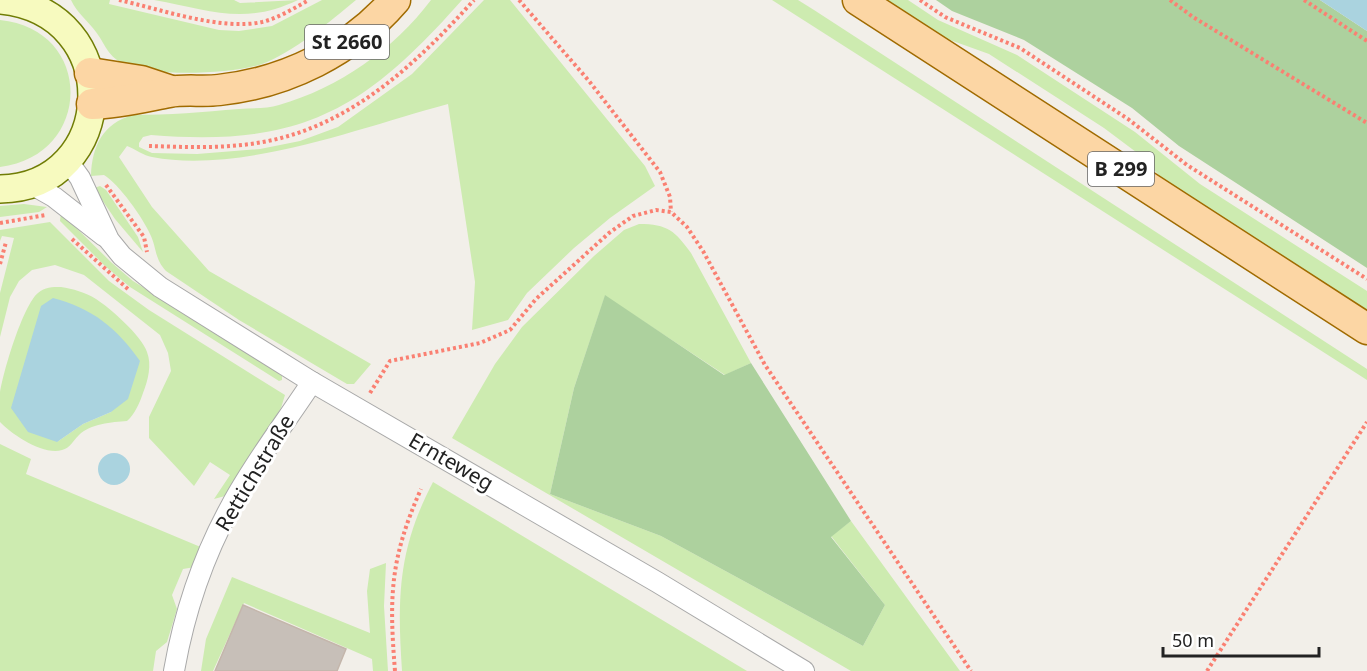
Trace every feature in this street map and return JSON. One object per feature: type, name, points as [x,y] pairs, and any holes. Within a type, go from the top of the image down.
[{"type":"main road","points":[[0,189],[31,184],[67,160],[84,133],[92,104],[90,73],[76,41],[47,7],[5,0]]},
{"type":"main road","name":"St 2660","points":[[171,91],[244,87],[291,73],[344,45],[395,0]]},
{"type":"main road","name":"B 299","points":[[858,0],[1367,328]]},
{"type":"main road","points":[[90,73],[141,81],[171,91]]},
{"type":"main road","points":[[92,104],[126,102],[171,91]]},
{"type":"street","name":"Ernteweg","points":[[67,160],[80,178],[109,240]]},
{"type":"street","name":"Ernteweg","points":[[31,184],[59,201],[109,240],[122,256],[153,282],[312,382],[657,582],[804,671]]},
{"type":"street","name":"Rettichstraße","points":[[174,671],[189,606],[213,542],[231,505],[312,382]]},
{"type":"path","points":[[119,0],[234,23],[261,22],[285,14],[309,0]]},
{"type":"path","points":[[149,146],[213,147],[261,143],[295,135],[327,123],[373,95],[414,61],[474,0]]},
{"type":"path","points":[[519,0],[589,81],[660,172],[670,197],[671,212]]},
{"type":"path","points":[[920,0],[945,17],[1020,48],[1128,119],[1187,165],[1367,279]]},
{"type":"path","points":[[1170,0],[1193,17],[1367,123]]},
{"type":"path","points":[[1304,0],[1367,41]]},
{"type":"path","points":[[361,410],[390,361],[480,343],[510,330],[536,299],[609,233],[633,216],[656,210],[671,212],[687,227],[703,251],[765,365],[971,671]]},
{"type":"path","points":[[0,264],[6,242]]},
{"type":"path","points":[[1207,671],[1367,422]]},
{"type":"path","points":[[395,671],[391,600],[396,558],[406,523],[422,489]]},
{"type":"green space","points":[[71,0],[110,0],[109,4],[219,30],[239,31],[272,26],[322,0],[356,0],[311,36],[262,64],[213,72],[174,73],[139,69],[120,62],[108,51]]},
{"type":"green space","points":[[154,0],[234,0],[240,3],[298,0],[261,12],[227,14]]},
{"type":"green space","points":[[431,0],[462,0],[393,70],[360,95],[326,114],[289,127],[249,135],[203,137],[151,135],[143,137],[139,147],[152,153],[197,154],[260,149],[300,141],[338,127],[412,74],[484,0],[510,0],[645,166],[655,186],[610,218],[574,248],[527,293],[508,320],[472,330],[475,282],[448,104],[263,154],[187,161],[149,156],[127,146],[119,157],[152,207],[209,271],[371,364],[354,384],[347,384],[239,320],[166,271],[159,262],[147,227],[130,202],[104,175],[91,176],[94,155],[101,137],[107,130],[133,115],[270,107],[301,98],[323,88],[344,77],[382,50],[400,35]]},
{"type":"green space","points":[[772,0],[798,0],[814,10],[1367,369],[1367,380]]},
{"type":"green space","points":[[884,0],[908,0],[938,20],[1017,55],[1135,132],[1200,184],[1367,291],[1367,314],[1168,185],[1140,155],[1104,128],[989,54],[939,36]]},
{"type":"green space","points":[[936,0],[1320,0],[1367,31],[1367,268],[1179,146],[1132,108],[1024,40],[952,11]]},
{"type":"green space","points":[[0,20],[31,28],[53,45],[66,67],[70,92],[66,118],[53,140],[31,158],[0,167]]},
{"type":"green space","points":[[100,186],[106,190],[138,237],[143,252],[115,219],[94,188]]},
{"type":"green space","points":[[24,204],[47,207],[39,212],[0,217],[0,206]]},
{"type":"green space","points":[[61,213],[133,281],[266,364],[282,376],[282,380],[279,381],[130,287],[104,265],[60,221]]},
{"type":"green space","points":[[50,222],[109,281],[149,310],[285,395],[281,408],[225,496],[214,499],[230,475],[210,462],[194,486],[149,438],[149,417],[171,371],[168,353],[160,335],[84,275],[55,265],[32,270],[19,281],[10,297],[0,337],[0,293],[14,238],[2,236],[0,241],[0,230]]},
{"type":"green space","points":[[639,224],[664,227],[675,234],[685,245],[751,363],[725,375],[605,296],[574,388],[550,494],[661,536],[863,646],[885,605],[831,536],[851,521],[960,671],[851,671],[452,438],[495,364],[522,327],[594,256],[624,230]]},
{"type":"green space","points":[[61,287],[88,294],[117,316],[144,345],[149,367],[140,400],[127,421],[89,428],[67,448],[55,451],[28,443],[0,422],[0,393],[9,355],[20,324],[32,300],[41,291]],"holes":[[[140,361],[111,412],[83,424],[57,442]]]},
{"type":"green space","points":[[605,295],[724,375],[751,363],[851,521],[831,537],[885,605],[863,646],[661,536],[550,494],[574,388]]},
{"type":"green space","points":[[0,444],[31,459],[26,474],[203,548],[195,567],[183,569],[172,595],[177,609],[167,642],[156,651],[153,671],[0,671]]},
{"type":"green space","points":[[433,482],[747,671],[402,671],[400,596],[402,574],[413,529]]},
{"type":"green space","points":[[386,563],[384,606],[388,671],[373,671],[372,659],[244,603],[213,671],[201,671],[206,639],[232,577],[370,633],[367,591],[370,569]]},
{"type":"water","points":[[1320,0],[1367,0],[1367,31]]},
{"type":"water","points":[[53,298],[80,307],[103,321],[113,329],[140,361],[128,399],[111,412],[83,424],[57,442],[28,432],[11,408],[41,306]]},
{"type":"water","points":[[114,453],[125,458],[130,469],[125,480],[114,485],[103,480],[98,469],[103,458]]},
{"type":"building","points":[[243,605],[346,649],[337,671],[215,671]]}]
